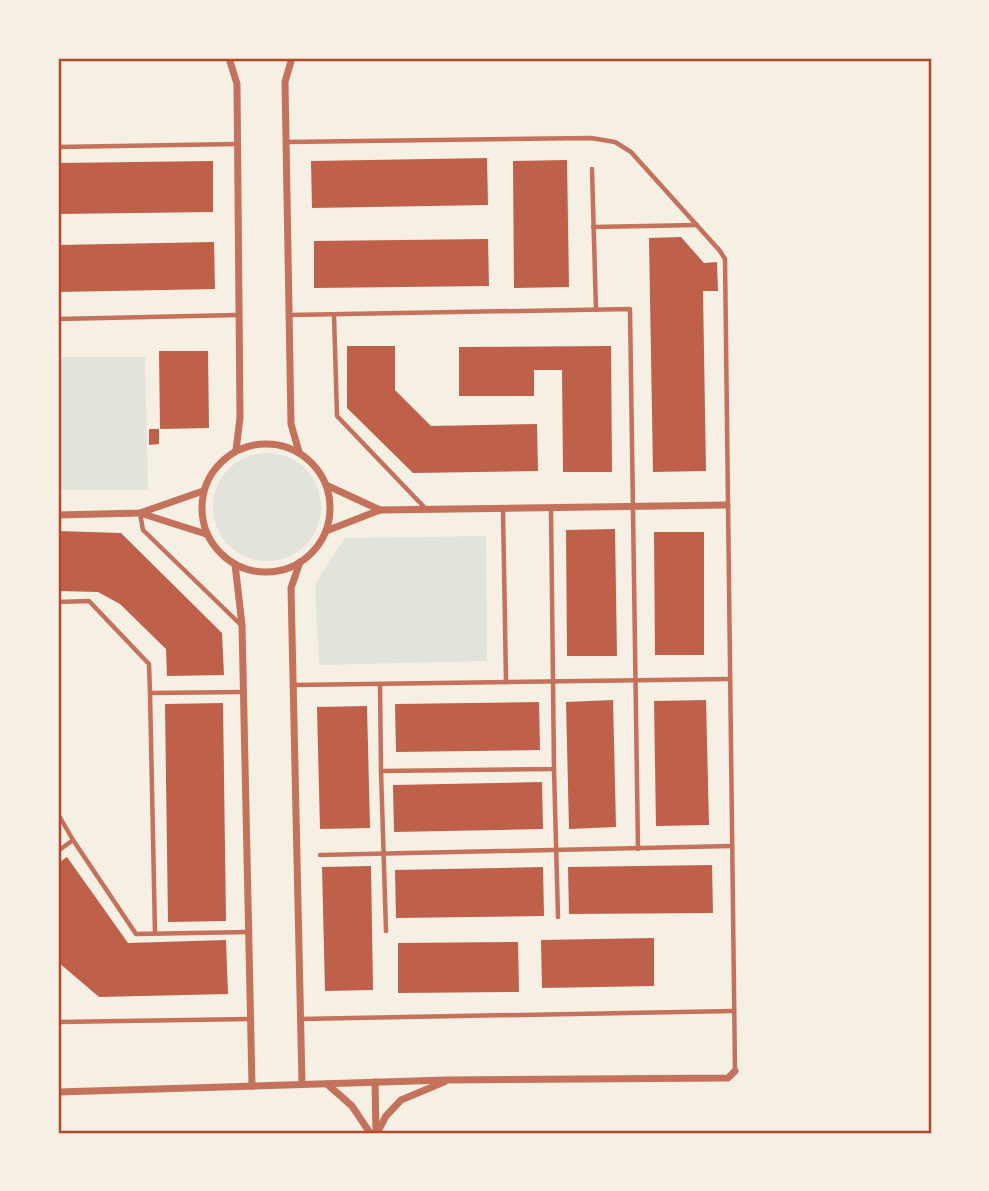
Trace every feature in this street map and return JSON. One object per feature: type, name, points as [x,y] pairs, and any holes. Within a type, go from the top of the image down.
[{"type":"street","points":[[229,58],[237,84],[240,418],[236,450]]},
{"type":"street","points":[[292,58],[285,82],[291,424],[299,452]]},
{"type":"street","points":[[257,444],[278,444],[299,452],[315,467],[326,485],[330,500],[326,531],[315,549],[300,562],[279,570],[257,571],[235,564],[218,552],[206,534],[201,513],[203,491],[216,468],[236,450],[257,444]]},
{"type":"street","points":[[326,485],[380,510]]},
{"type":"street","points":[[58,515],[141,513],[203,491]]},
{"type":"street","points":[[326,531],[380,510],[727,505]]},
{"type":"street","points":[[141,513],[206,534]]},
{"type":"street","points":[[300,562],[291,588],[302,1084]]},
{"type":"street","points":[[235,564],[242,625],[252,1086]]},
{"type":"street","points":[[58,1091],[447,1080],[728,1078],[735,1071]]},
{"type":"street","points":[[377,1133],[386,1116],[401,1100],[447,1080]]},
{"type":"street","points":[[374,1082],[377,1133]]},
{"type":"street","points":[[326,1084],[352,1106],[370,1133]]},
{"type":"lane","points":[[286,142],[591,138],[615,142],[631,152],[720,251],[726,268],[735,1071]]},
{"type":"lane","points":[[58,147],[236,144]]},
{"type":"lane","points":[[592,169],[596,310]]},
{"type":"lane","points":[[593,227],[698,225]]},
{"type":"lane","points":[[290,315],[630,309],[638,849]]},
{"type":"lane","points":[[334,314],[337,416],[427,510]]},
{"type":"lane","points":[[58,319],[239,315]]},
{"type":"lane","points":[[503,509],[506,682]]},
{"type":"lane","points":[[551,509],[558,917]]},
{"type":"lane","points":[[141,513],[142,530],[242,625]]},
{"type":"lane","points":[[58,602],[89,601],[149,664],[155,933]]},
{"type":"lane","points":[[295,685],[729,678]]},
{"type":"lane","points":[[380,684],[386,931]]},
{"type":"lane","points":[[150,693],[243,692]]},
{"type":"lane","points":[[381,771],[554,769]]},
{"type":"lane","points":[[58,814],[136,934],[249,932]]},
{"type":"lane","points":[[58,851],[73,840]]},
{"type":"lane","points":[[320,855],[731,846]]},
{"type":"lane","points":[[300,1018],[733,1011]]},
{"type":"lane","points":[[58,1022],[250,1019]]},
{"type":"shaded area","points":[[58,357],[145,357],[148,490],[58,490]]},
{"type":"shaded area","points":[[267,453],[288,457],[305,469],[317,486],[321,507],[317,528],[305,545],[288,557],[267,561],[246,557],[229,545],[217,528],[213,507],[217,486],[229,469],[246,457]]},
{"type":"shaded area","points":[[486,536],[487,661],[319,665],[315,584],[345,538]]},
{"type":"building","points":[[487,158],[488,205],[312,208],[311,161]]},
{"type":"building","points":[[567,160],[569,287],[514,288],[513,161]]},
{"type":"building","points":[[213,161],[213,212],[58,214],[58,163]]},
{"type":"building","points":[[681,237],[704,263],[717,262],[718,291],[703,291],[706,471],[653,472],[649,238]]},
{"type":"building","points":[[488,239],[489,286],[314,288],[314,241]]},
{"type":"building","points":[[214,242],[215,289],[58,292],[58,245]]},
{"type":"building","points":[[347,346],[395,346],[395,390],[431,426],[537,424],[538,471],[413,473],[347,408]]},
{"type":"building","points":[[611,346],[612,472],[563,472],[562,370],[534,370],[534,396],[459,396],[459,347]]},
{"type":"building","points":[[159,351],[208,351],[209,428],[160,429]]},
{"type":"building","points":[[149,429],[159,429],[159,444],[149,445]]},
{"type":"building","points":[[615,529],[617,656],[567,656],[566,530]]},
{"type":"building","points":[[58,531],[121,533],[222,633],[224,675],[167,676],[166,649],[120,604],[98,592],[58,591]]},
{"type":"building","points":[[654,532],[704,532],[704,655],[655,655]]},
{"type":"building","points":[[613,700],[616,827],[569,829],[566,702]]},
{"type":"building","points":[[706,700],[709,825],[656,826],[654,701]]},
{"type":"building","points":[[539,702],[540,750],[396,752],[395,704]]},
{"type":"building","points":[[223,703],[226,921],[168,922],[165,704]]},
{"type":"building","points":[[367,706],[370,828],[320,829],[317,707]]},
{"type":"building","points":[[542,782],[543,829],[394,832],[393,785]]},
{"type":"building","points":[[67,857],[128,943],[226,940],[228,994],[99,997],[58,962],[58,863]]},
{"type":"building","points":[[712,865],[713,913],[569,914],[568,867]]},
{"type":"building","points":[[371,866],[373,990],[325,991],[322,867]]},
{"type":"building","points":[[543,867],[544,916],[396,918],[395,870]]},
{"type":"building","points":[[654,938],[654,986],[542,988],[541,940]]},
{"type":"building","points":[[518,942],[519,992],[398,993],[398,943]]}]
